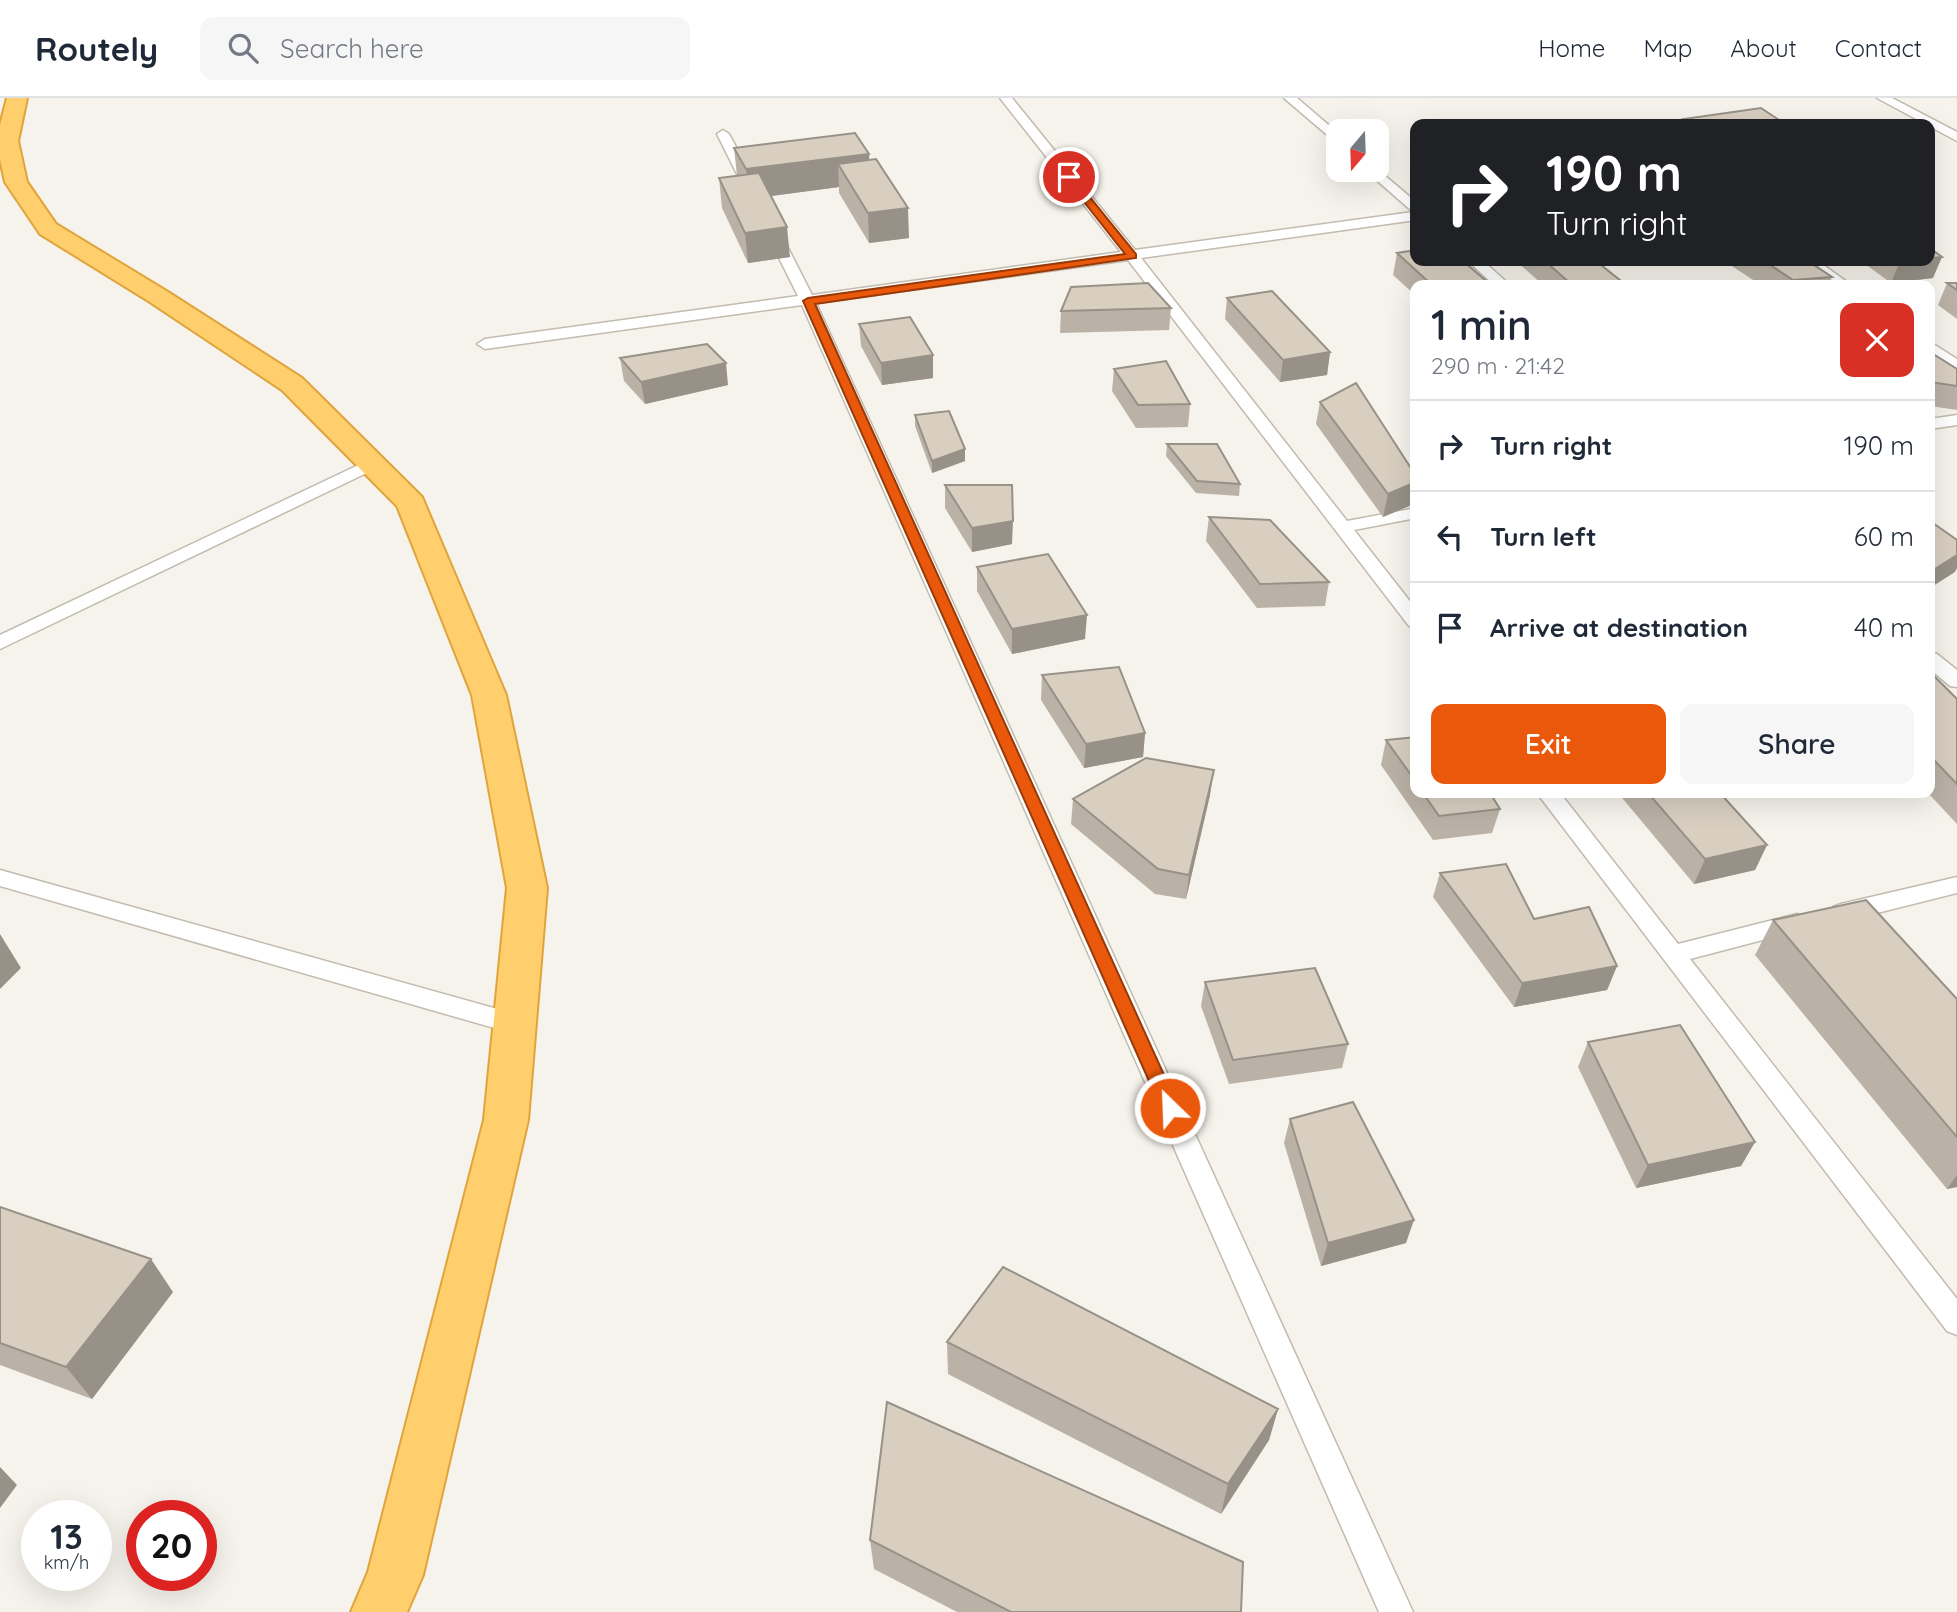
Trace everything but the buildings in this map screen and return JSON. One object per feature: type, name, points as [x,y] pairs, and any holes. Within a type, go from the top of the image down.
[{"type":"highway","points":[[18,98],[7,141],[6,161],[16,182],[48,229],[159,297],[292,384],[411,503],[489,695],[527,888],[506,1120],[394,1575],[379,1612]]},
{"type":"lane","points":[[1006,98],[1410,614]]},
{"type":"lane","points":[[1290,98],[1326,130]]},
{"type":"lane","points":[[1883,98],[1918,119]]},
{"type":"lane","points":[[1935,129],[1953,140]]},
{"type":"lane","points":[[723,134],[808,301],[1396,1612]]},
{"type":"lane","points":[[1385,182],[1410,204]]},
{"type":"lane","points":[[485,344],[1410,217]]},
{"type":"lane","points":[[1481,266],[1497,280]]},
{"type":"lane","points":[[1816,266],[1837,280]]},
{"type":"lane","points":[[1935,351],[1957,366]]},
{"type":"lane","points":[[1935,423],[1957,420]]},
{"type":"lane","points":[[0,643],[371,464]]},
{"type":"lane","points":[[1342,527],[1410,514]]},
{"type":"lane","points":[[1935,662],[1957,681]]},
{"type":"lane","points":[[1552,798],[1957,1322]]},
{"type":"lane","points":[[0,878],[515,1024]]},
{"type":"lane","points":[[1672,954],[1957,885]]},
{"type":"route","points":[[1069,177],[1132,256],[808,301],[1170,1108]]}]
